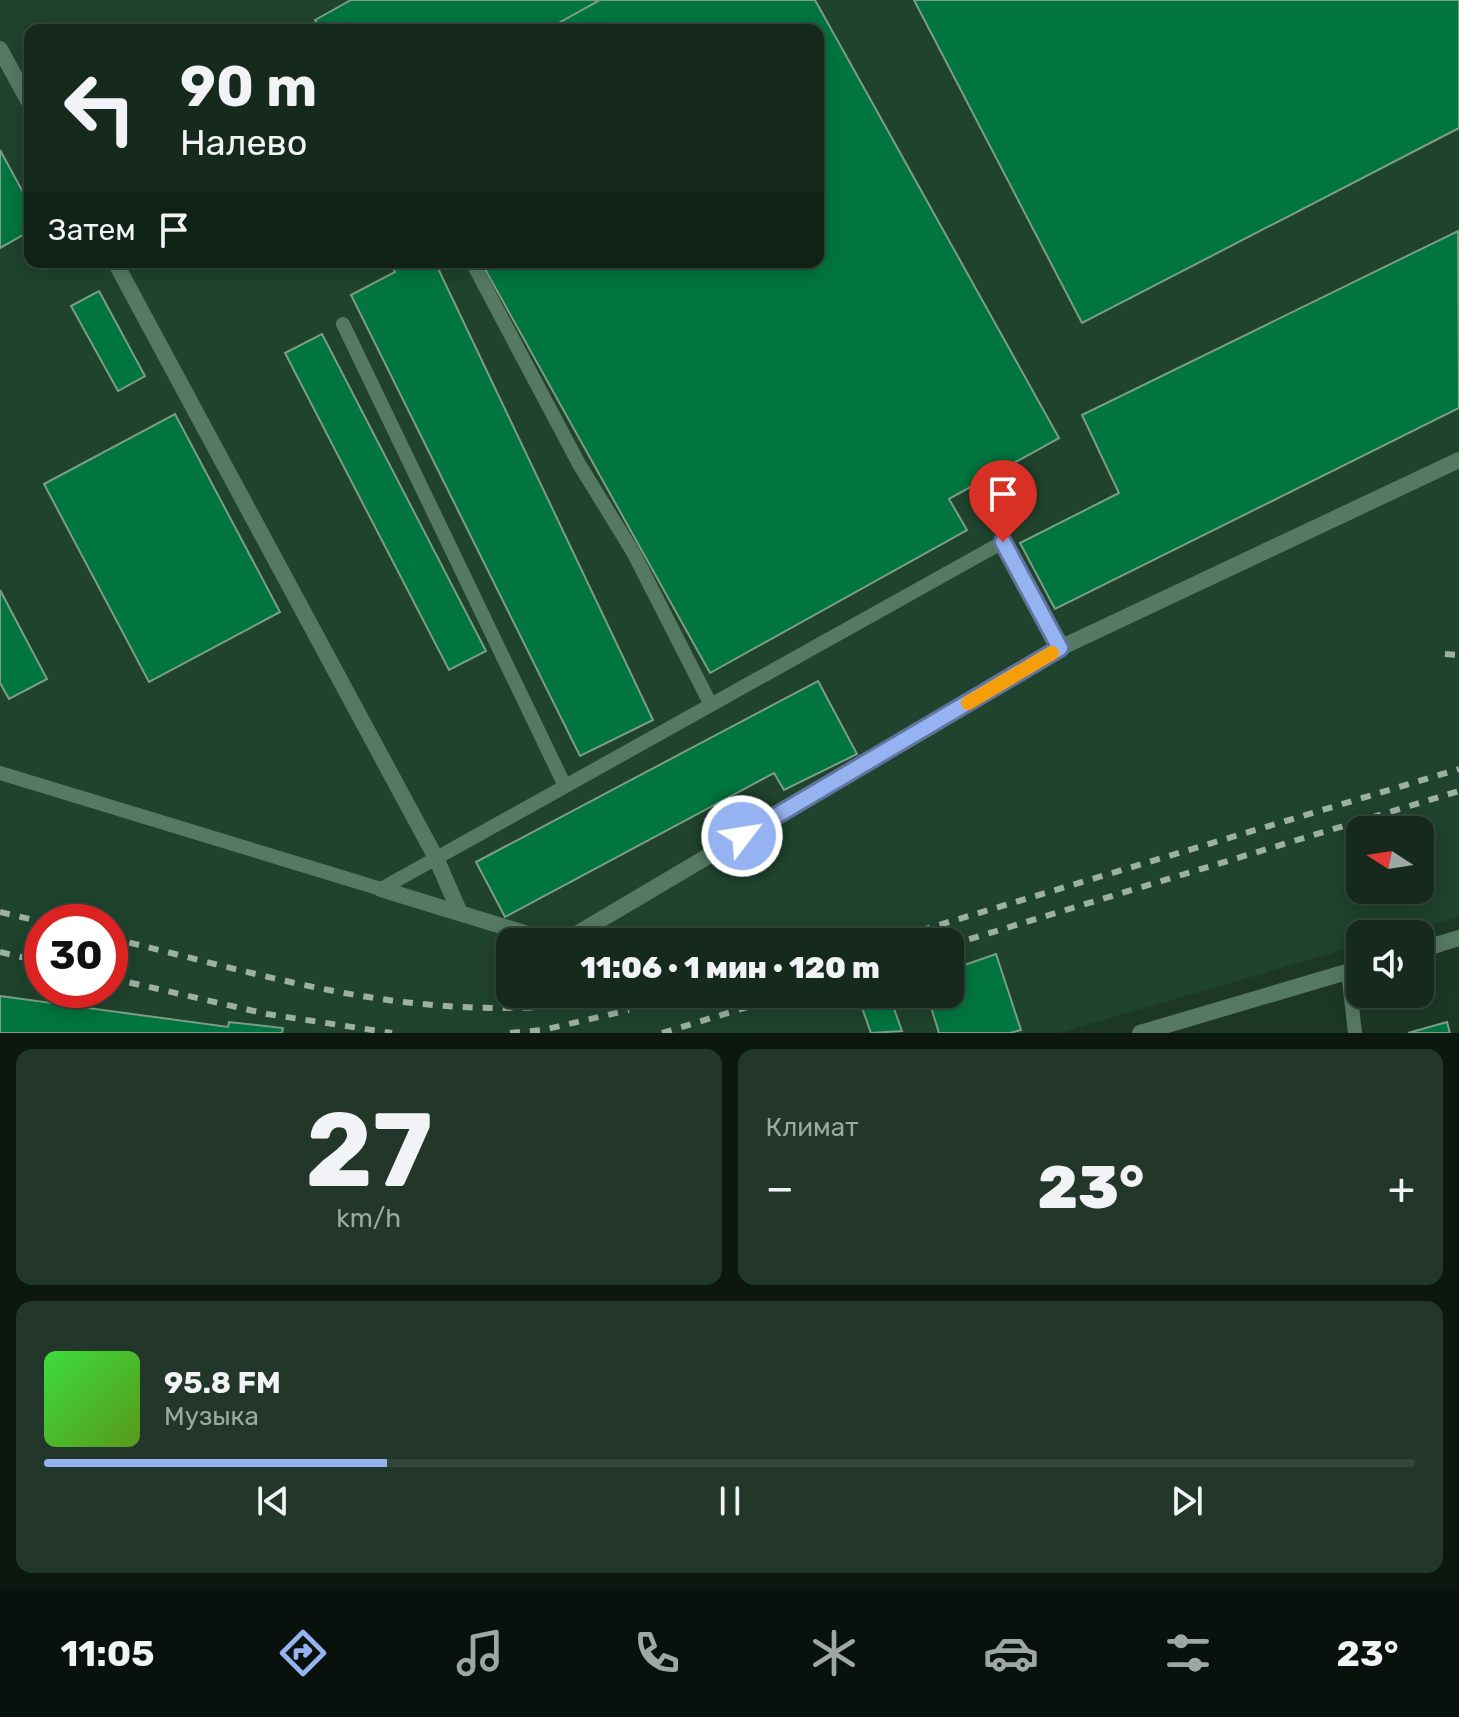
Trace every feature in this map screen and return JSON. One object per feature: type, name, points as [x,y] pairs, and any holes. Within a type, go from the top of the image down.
[{"type":"street","points":[[0,49],[24,93]]},
{"type":"street","points":[[118,268],[436,858],[460,913]]},
{"type":"street","points":[[587,928],[1060,648],[1459,460]]},
{"type":"street","points":[[381,889],[509,928]]},
{"type":"street","points":[[1434,946],[1459,938]]},
{"type":"street","points":[[1140,1033],[1346,972]]},
{"type":"lane","points":[[475,268],[579,464],[633,552],[711,705]]},
{"type":"lane","points":[[343,324],[565,786]]},
{"type":"lane","points":[[0,773],[381,889],[1003,542],[1060,648]]},
{"type":"lane","points":[[1355,1008],[1355,1033]]},
{"type":"shaded area","points":[[0,0],[1459,0],[1459,917],[1434,924],[1434,920],[1346,920],[1346,949],[1059,1033],[0,1033]]},
{"type":"building","points":[[351,0],[600,0],[557,24],[317,24],[315,20]]},
{"type":"building","points":[[600,0],[815,0],[1059,438],[949,499],[967,530],[710,673],[484,268],[824,268],[824,24],[557,24]]},
{"type":"building","points":[[914,0],[1459,0],[1459,128],[1082,323]]},
{"type":"building","points":[[0,150],[24,194],[24,234],[0,248]]},
{"type":"building","points":[[1458,231],[1459,408],[1055,609],[1020,543],[1119,493],[1082,415]]},
{"type":"building","points":[[393,268],[438,268],[653,720],[580,756],[351,295],[395,272]]},
{"type":"building","points":[[99,291],[145,376],[118,391],[71,306]]},
{"type":"building","points":[[322,334],[486,651],[449,670],[285,353]]},
{"type":"building","points":[[175,414],[280,612],[149,682],[44,484]]},
{"type":"building","points":[[0,590],[47,679],[9,699],[0,683]]},
{"type":"building","points":[[818,681],[857,754],[784,790],[774,773],[505,917],[476,862]]},
{"type":"building","points":[[996,954],[1021,1030],[1010,1033],[939,1033],[931,1008],[964,1008],[964,965]]},
{"type":"building","points":[[0,996],[24,999],[24,1008],[88,1008],[228,1027],[229,1022],[283,1028],[282,1033],[0,1033]]},
{"type":"building","points":[[862,1008],[894,1008],[902,1031],[871,1033]]},
{"type":"building","points":[[1447,1022],[1450,1033],[1408,1033]]},
{"type":"railway","points":[[1445,654],[1459,655]]},
{"type":"railway","points":[[929,928],[1459,769]]},
{"type":"railway","points":[[964,941],[1459,791]]},
{"type":"railway","points":[[0,912],[24,918]]},
{"type":"railway","points":[[128,942],[351,994],[433,1005],[496,1008]]},
{"type":"railway","points":[[0,952],[24,958]]},
{"type":"railway","points":[[128,982],[267,1014],[392,1033]]},
{"type":"railway","points":[[662,1033],[744,1008]]},
{"type":"railway","points":[[510,1033],[543,1030],[629,1010]]},
{"type":"slow traffic","points":[[968,703],[1052,653]]},
{"type":"route","points":[[742,836],[1060,648],[1003,542]]}]
